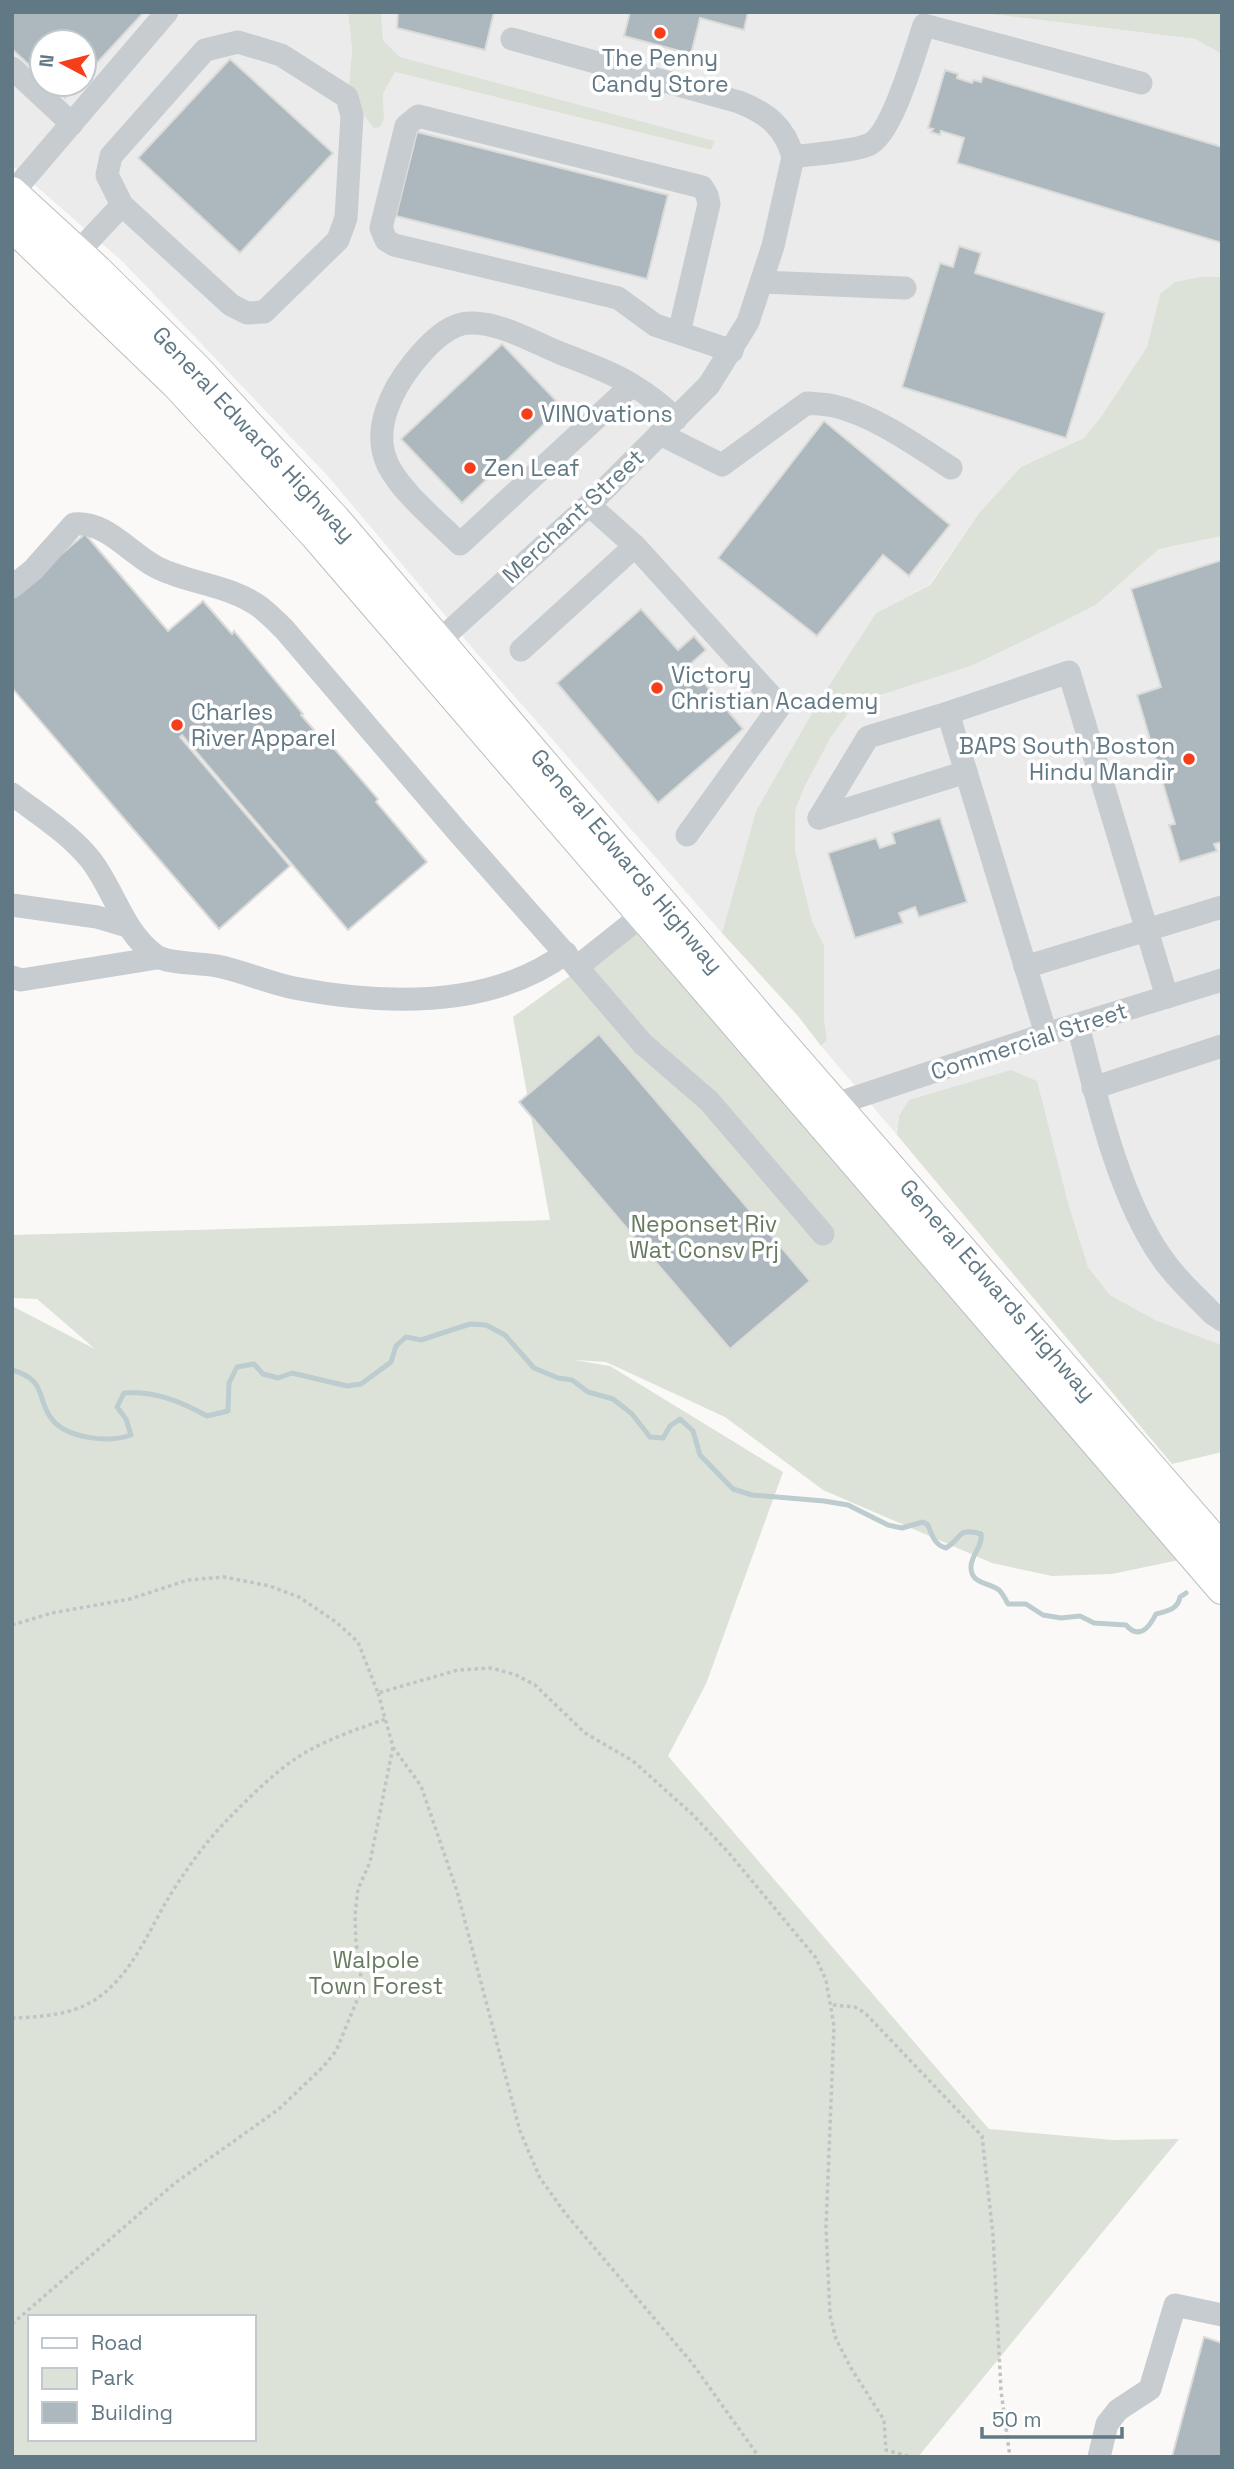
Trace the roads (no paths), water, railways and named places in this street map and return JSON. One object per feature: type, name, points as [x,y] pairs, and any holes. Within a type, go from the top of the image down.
[{"type":"main road","name":"General Edwards Highway","points":[[13,192],[78,252],[243,416],[1222,1549]]},
{"type":"main road","name":"General Edwards Highway","points":[[12,226],[80,289],[224,434],[315,536],[1220,1587]]},
{"type":"street","points":[[13,192],[167,12]]},
{"type":"street","points":[[512,39],[748,105],[778,124],[793,157],[869,145],[882,135],[890,120],[924,25],[1141,83]]},
{"type":"street","points":[[238,42],[281,55],[347,97],[352,116],[346,218],[338,240],[264,312],[247,313],[231,306],[122,205],[107,175],[111,156],[205,50],[238,42]]},
{"type":"street","points":[[12,68],[72,124]]},
{"type":"street","points":[[679,333],[709,204],[702,187],[418,116],[406,126],[381,228],[386,240],[394,245],[618,298],[655,325],[732,351]]},
{"type":"street","name":"Merchant Street","points":[[439,641],[589,505],[709,385],[748,322],[778,226],[793,157]]},
{"type":"street","points":[[78,252],[122,205]]},
{"type":"street","points":[[762,282],[905,288]]},
{"type":"street","points":[[632,384],[460,544],[395,476],[384,452],[382,432],[386,413],[406,372],[435,340],[465,323],[507,331],[632,384],[668,426],[722,466],[807,403],[835,406],[862,417],[910,441],[951,468]]},
{"type":"street","points":[[589,505],[635,546],[780,706],[687,835]]},
{"type":"street","points":[[12,587],[33,570],[74,524],[88,523],[105,531],[157,567],[239,595],[260,607],[284,629],[643,1044],[709,1101],[823,1234]]},
{"type":"street","points":[[521,650],[635,546]]},
{"type":"street","points":[[965,772],[819,818],[868,737],[1069,672],[1167,997]]},
{"type":"street","points":[[948,713],[1046,1034]]},
{"type":"street","points":[[12,794],[90,859],[127,926],[157,958]]},
{"type":"street","points":[[12,905],[97,917],[127,926]]},
{"type":"street","points":[[1025,967],[1222,907]]},
{"type":"street","points":[[12,977],[22,980],[157,958],[219,966],[293,988],[425,1000],[505,984],[552,964],[572,960],[640,916]]},
{"type":"street","name":"Commercial Street","points":[[836,1104],[1222,979]]},
{"type":"street","points":[[1078,1025],[1093,1088],[1140,1221],[1162,1259],[1213,1314],[1222,1320]]},
{"type":"street","points":[[1093,1088],[1222,1046]]},
{"type":"street","points":[[1099,2457],[1107,2424],[1118,2410],[1150,2389],[1175,2305],[1222,2315]]},
{"type":"waterway","points":[[12,1370],[36,1384],[46,1410],[58,1425],[77,1435],[111,1439],[131,1435],[126,1419],[117,1407],[124,1393],[167,1398],[207,1416],[228,1411],[229,1383],[237,1367],[254,1364],[263,1374],[278,1378],[292,1373],[347,1386],[361,1384],[391,1362],[396,1346],[406,1337],[421,1340],[470,1324],[486,1325],[505,1335],[534,1368],[558,1378],[572,1380],[588,1392],[613,1399],[632,1414],[650,1437],[663,1438],[670,1426],[680,1419],[693,1431],[700,1455],[733,1489],[752,1495],[848,1505],[888,1525],[902,1528],[923,1522],[928,1525],[937,1542],[946,1548],[963,1533],[981,1534],[971,1572],[977,1579],[999,1590],[1008,1604],[1026,1604],[1043,1615],[1061,1618],[1080,1616],[1094,1623],[1126,1625],[1139,1632],[1147,1628],[1156,1614],[1175,1607],[1180,1597],[1186,1593]]},
{"type":"place","name":"The Penny Candy Store","points":[[660,33]]},
{"type":"place","name":"VINOvations","points":[[527,414]]},
{"type":"place","name":"Zen Leaf","points":[[470,468]]},
{"type":"place","name":"Victory Christian Academy","points":[[657,688]]},
{"type":"place","name":"Charles River Apparel","points":[[177,725]]},
{"type":"place","name":"BAPS South Boston Hindu Mandir","points":[[1189,759]]},
{"type":"park label","name":"Neponset Riv Wat Consv Prj","points":[[704,1237]]},
{"type":"park label","name":"Walpole Town Forest","points":[[376,1973]]}]
